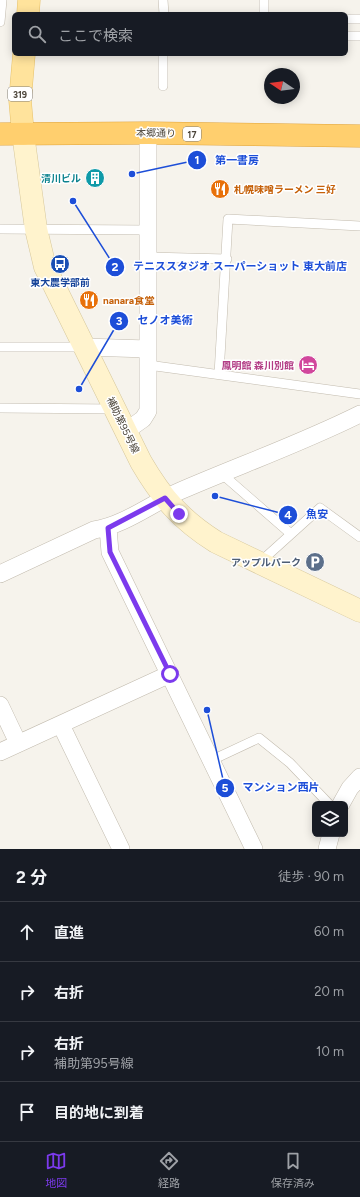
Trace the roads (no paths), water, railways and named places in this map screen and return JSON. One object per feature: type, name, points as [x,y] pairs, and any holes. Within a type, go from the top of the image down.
[{"type":"highway","name":"本郷通り","points":[[0,134],[148,133],[360,136]]},
{"type":"main road","points":[[28,12],[29,0]]},
{"type":"main road","name":"319","points":[[23,134],[20,100],[24,56]]},
{"type":"street","points":[[126,431],[143,420],[148,411],[148,133]]},
{"type":"street","name":"補助第95号線","points":[[23,134],[36,229],[45,267],[141,462],[165,498],[196,529],[216,542],[360,610]]},
{"type":"street","points":[[84,347],[148,357]]},
{"type":"street","points":[[0,574],[94,530],[108,528],[165,498],[326,431],[360,414]]},
{"type":"street","points":[[108,528],[110,552],[254,849]]},
{"type":"street","points":[[0,752],[170,674]]},
{"type":"street","points":[[0,705],[18,743]]},
{"type":"street","points":[[61,725],[121,849]]},
{"type":"street","points":[[343,801],[350,788],[360,777]]},
{"type":"street","points":[[327,849],[330,837]]},
{"type":"lane","points":[[0,22],[2,0]]},
{"type":"lane","points":[[163,0],[164,12]]},
{"type":"lane","points":[[264,0],[264,12]]},
{"type":"lane","points":[[348,19],[360,19]]},
{"type":"lane","points":[[348,36],[360,36]]},
{"type":"lane","points":[[163,86],[164,56]]},
{"type":"lane","points":[[219,374],[227,259],[228,219],[360,226]]},
{"type":"lane","points":[[0,229],[148,230]]},
{"type":"lane","points":[[149,257],[227,259]]},
{"type":"lane","points":[[0,347],[84,347]]},
{"type":"lane","points":[[148,357],[219,374],[360,394]]},
{"type":"lane","points":[[0,408],[115,409]]},
{"type":"lane","points":[[222,474],[291,534]]},
{"type":"lane","points":[[258,563],[320,508],[360,537]]},
{"type":"lane","points":[[212,760],[259,738],[290,763],[326,801]]},
{"type":"place","name":"第一書房","points":[[132,174]]},
{"type":"place","name":"清川ビル","points":[[95,178]]},
{"type":"place","name":"札幌味噌ラーメン 三好","points":[[220,189]]},
{"type":"place","name":"テニススタジオ スーパーショット 東大前店","points":[[73,201]]},
{"type":"place","name":"東大農学部前","points":[[60,264]]},
{"type":"place","name":"nanara食堂","points":[[89,300]]},
{"type":"place","name":"鳳明館 森川別館","points":[[308,365]]},
{"type":"place","name":"セノオ美術","points":[[79,389]]},
{"type":"place","name":"魚安","points":[[215,496]]},
{"type":"place","name":"アップルパーク","points":[[315,562]]},
{"type":"place","name":"マンション西片","points":[[207,710]]}]
